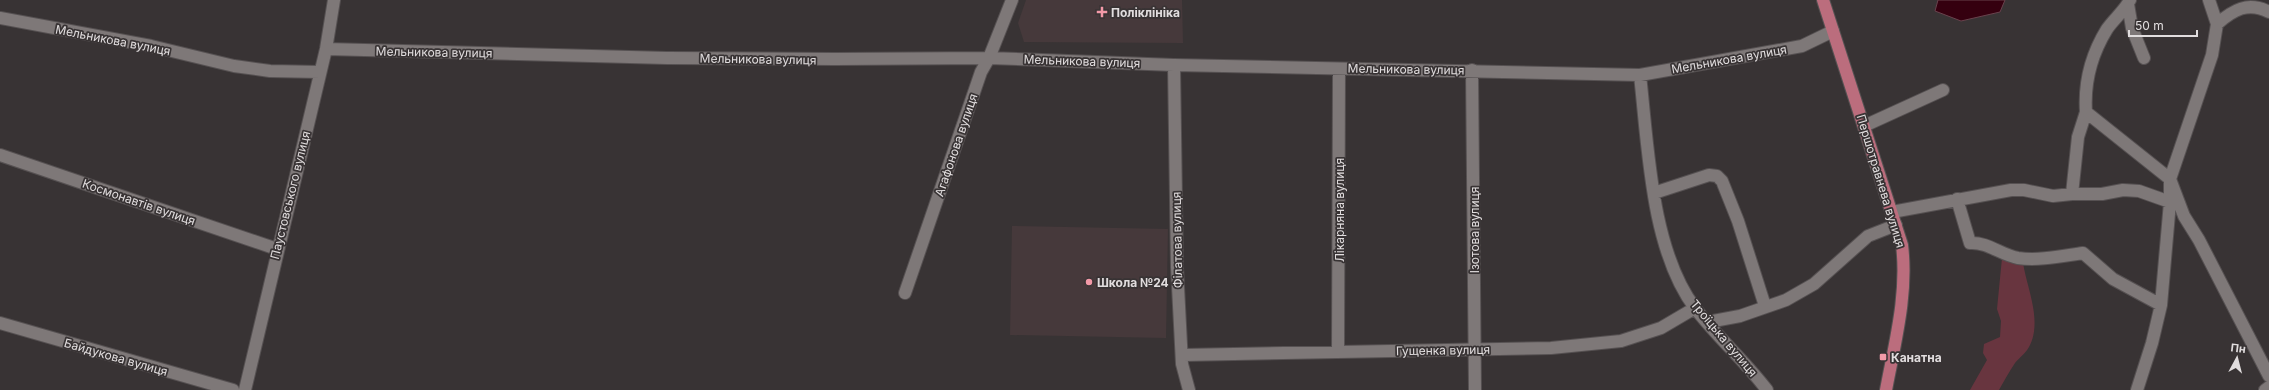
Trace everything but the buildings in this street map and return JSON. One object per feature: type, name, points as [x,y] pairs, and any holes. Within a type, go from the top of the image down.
[{"type":"main road","name":"Першотравнева вулиця","points":[[1823,0],[1902,245],[1905,270],[1902,311],[1886,390]]},
{"type":"street","name":"Паустовського вулиця","points":[[245,390],[277,249],[326,49],[334,0]]},
{"type":"street","name":"Агафонова вулиця","points":[[905,293],[981,72],[989,58],[1012,0]]},
{"type":"street","points":[[2137,390],[2152,343],[2161,305],[2170,202],[2170,179],[2212,55],[2217,24],[2209,0]]},
{"type":"street","points":[[2129,2],[2132,28],[2144,58]]},
{"type":"street","points":[[2072,194],[2078,136],[2086,112],[2084,92],[2089,67],[2107,28],[2129,2]]},
{"type":"street","points":[[2217,24],[2232,11],[2248,6],[2267,11]]},
{"type":"street","name":"Мельникова вулиця","points":[[0,18],[151,46],[234,66],[270,71],[320,72]]},
{"type":"street","name":"Мельникова вулиця","points":[[326,49],[682,58],[989,58],[1174,65],[1339,69],[1472,70],[1640,75],[1802,46],[1833,31]]},
{"type":"street","name":"Філатова вулиця","points":[[1174,65],[1177,267],[1183,355],[1182,364],[1189,390]]},
{"type":"street","name":"Лікарняна вулиця","points":[[1338,352],[1339,69]]},
{"type":"street","name":"Ізотова вулиця","points":[[1472,70],[1475,390]]},
{"type":"street","name":"Троїцька вулиця","points":[[1640,75],[1654,193],[1664,246],[1695,308],[1767,390]]},
{"type":"street","points":[[1864,126],[1943,90]]},
{"type":"street","points":[[2086,112],[2170,179],[2184,216],[2202,246],[2269,376]]},
{"type":"street","name":"Космонавтів вулиця","points":[[0,155],[277,249]]},
{"type":"street","points":[[1654,193],[1709,175],[1717,176],[1722,181],[1738,221],[1765,306]]},
{"type":"street","points":[[1892,212],[2011,190],[2024,190],[2053,196],[2072,194],[2102,194],[2123,190],[2139,191],[2170,202]]},
{"type":"street","points":[[1956,199],[1970,243],[1980,242],[2017,258],[2055,258],[2083,253],[2113,279],[2161,305]]},
{"type":"street","points":[[1708,322],[1740,316],[1765,306],[1786,300],[1804,290],[1868,236],[1896,225]]},
{"type":"street","name":"Гущенка вулиця","points":[[1183,355],[1551,348],[1621,341],[1661,328],[1695,308]]},
{"type":"street","name":"Байдукова вулиця","points":[[0,323],[233,390]]},
{"type":"street","points":[[2265,390],[2269,387]]},
{"type":"shaded area","name":"Поліклініка","points":[[1026,0],[1182,0],[1183,43],[1024,42],[1018,23]]},
{"type":"shaded area","points":[[1938,0],[2005,0],[2000,12],[1961,21],[1935,11]]},
{"type":"shaded area","name":"Школа №24","points":[[1012,226],[1168,229],[1166,338],[1010,335]]},
{"type":"shaded area","points":[[2002,258],[2023,263],[2034,315],[2035,325],[2033,335],[2029,348],[2015,363],[1999,390],[1970,390],[1987,360],[1983,353],[1984,344],[2000,337],[2001,321],[1997,309]]},
{"type":"place","name":"Поліклініка","points":[[1102,12]]},
{"type":"place","name":"Школа №24","points":[[1089,282]]},
{"type":"place","name":"Канатна","points":[[1883,357]]}]
